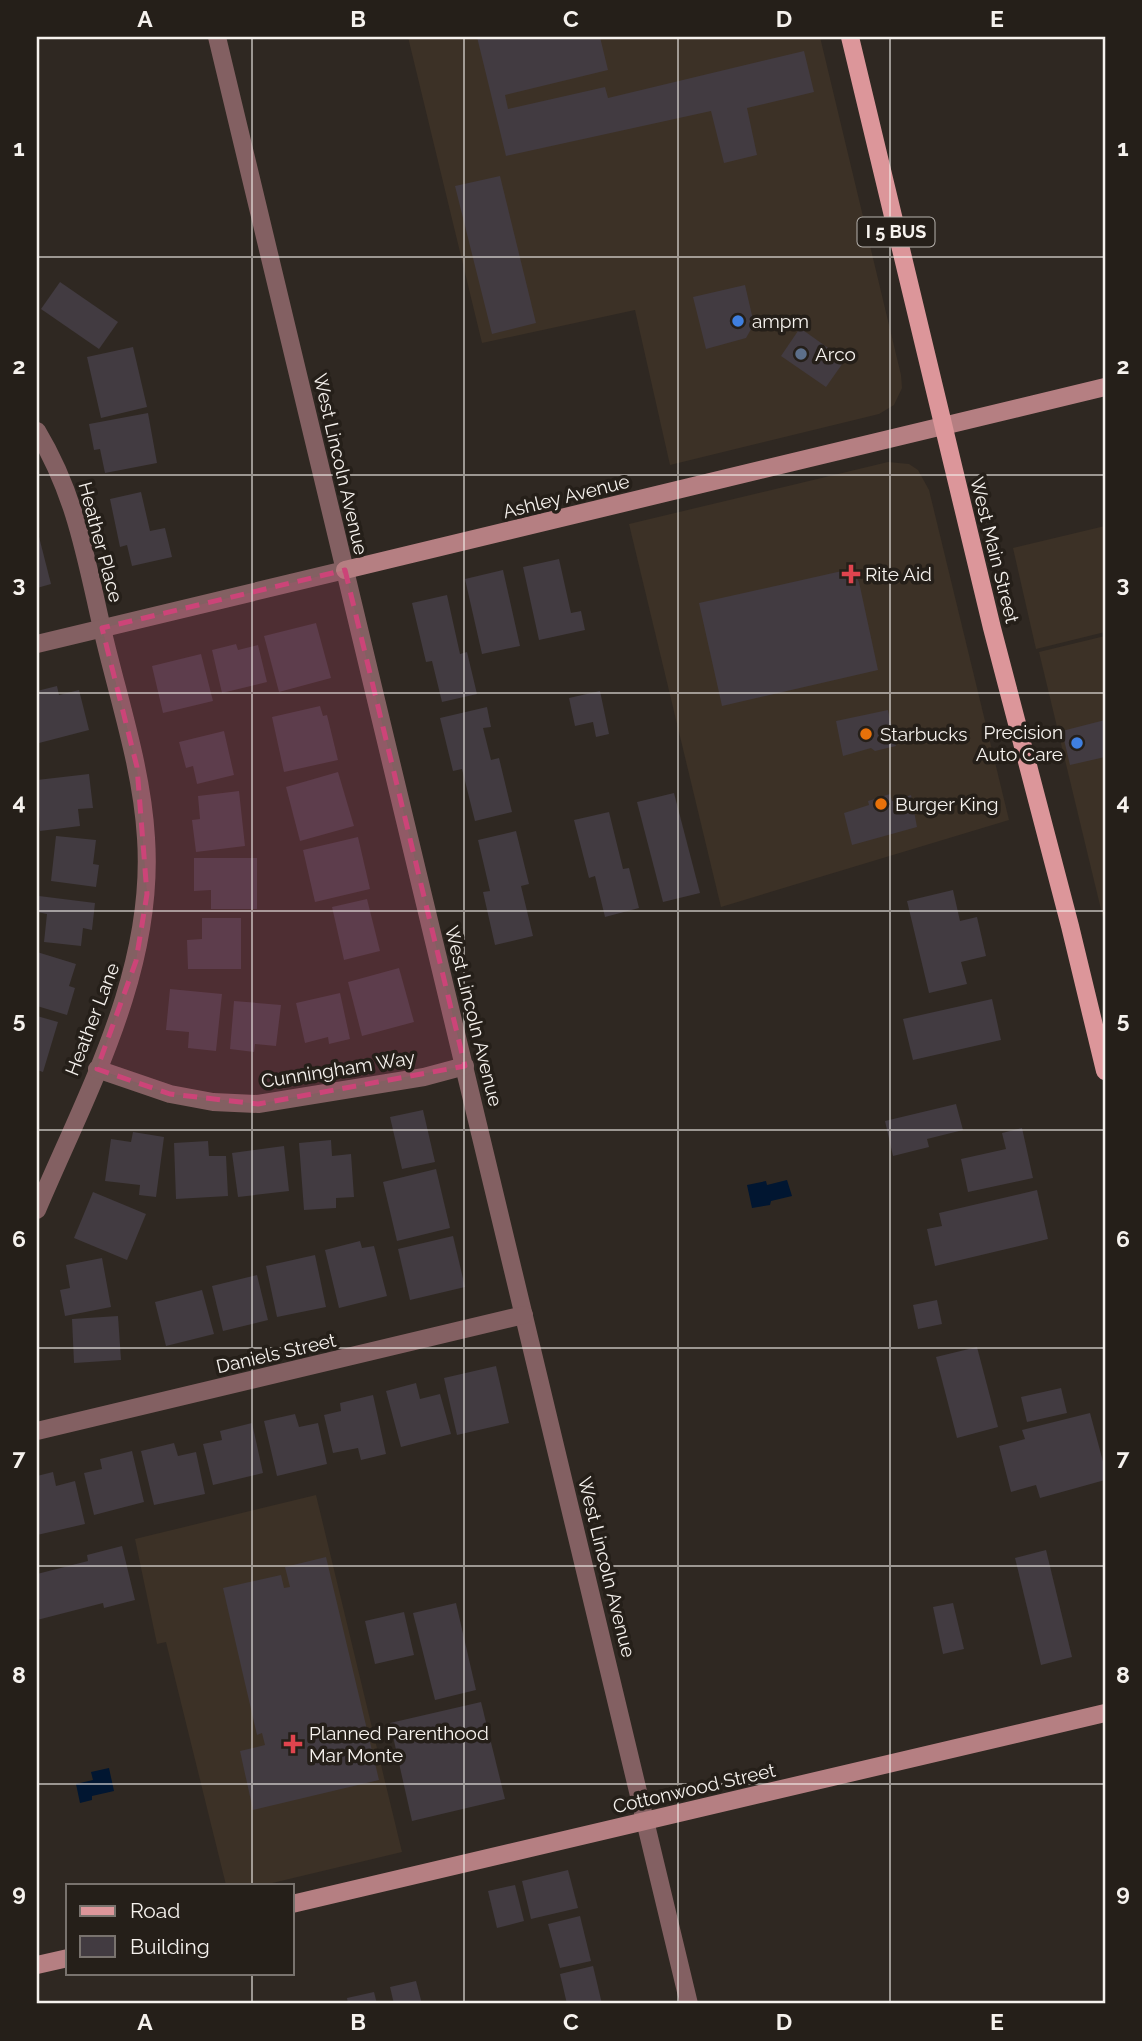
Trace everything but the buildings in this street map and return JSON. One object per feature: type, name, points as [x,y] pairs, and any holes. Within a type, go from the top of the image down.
[{"type":"main road","name":"West Main Street","points":[[850,37],[994,639],[1070,926],[1105,1072]]},
{"type":"street","name":"West Lincoln Avenue","points":[[217,37],[689,2004]]},
{"type":"street","name":"Ashley Avenue","points":[[37,644],[1105,387]]},
{"type":"street","name":"Heather Place","points":[[37,431],[68,493],[82,538],[102,628]]},
{"type":"street","name":"Heather Lane","points":[[37,1210],[118,1019],[136,961],[147,894],[146,838],[137,767],[102,628]]},
{"type":"street","name":"Cunningham Way","points":[[97,1069],[170,1094],[214,1102],[258,1104],[424,1077],[465,1066]]},
{"type":"street","name":"Daniels Street","points":[[38,1427],[524,1315]]},
{"type":"street","name":"Cottonwood Street","points":[[294,1905],[1105,1713]]},
{"type":"street","points":[[37,1965],[66,1958]]},
{"type":"highlighted area","points":[[345,570],[465,1066],[258,1104],[170,1094],[97,1069],[136,961],[147,894],[137,767],[102,628]]},
{"type":"shaded area","points":[[408,37],[820,37],[901,375],[902,388],[894,405],[879,414],[670,465],[635,310],[482,343]]},
{"type":"shaded area","points":[[888,462],[909,464],[918,470],[929,490],[1009,820],[721,907],[629,524]]},
{"type":"shaded area","points":[[1105,526],[1105,632],[1036,649],[1013,548]]},
{"type":"shaded area","points":[[1105,636],[1105,926],[1039,652]]},
{"type":"shaded area","points":[[316,1495],[402,1852],[268,1884],[226,1884],[166,1642],[157,1644],[135,1539]]},
{"type":"water","points":[[787,1180],[792,1196],[771,1201],[770,1205],[752,1208],[747,1185],[766,1181],[767,1185]]},
{"type":"water","points":[[109,1768],[114,1791],[92,1796],[92,1800],[80,1803],[76,1784],[93,1780],[91,1772]]},
{"type":"place","name":"ampm","points":[[738,321]]},
{"type":"place","name":"Arco","points":[[801,354]]},
{"type":"place","name":"Rite Aid","points":[[851,574]]},
{"type":"place","name":"Starbucks","points":[[866,734]]},
{"type":"place","name":"Precision Auto Care","points":[[1077,743]]},
{"type":"place","name":"Burger King","points":[[881,804]]},
{"type":"place","name":"Planned Parenthood Mar Monte","points":[[293,1744]]}]
